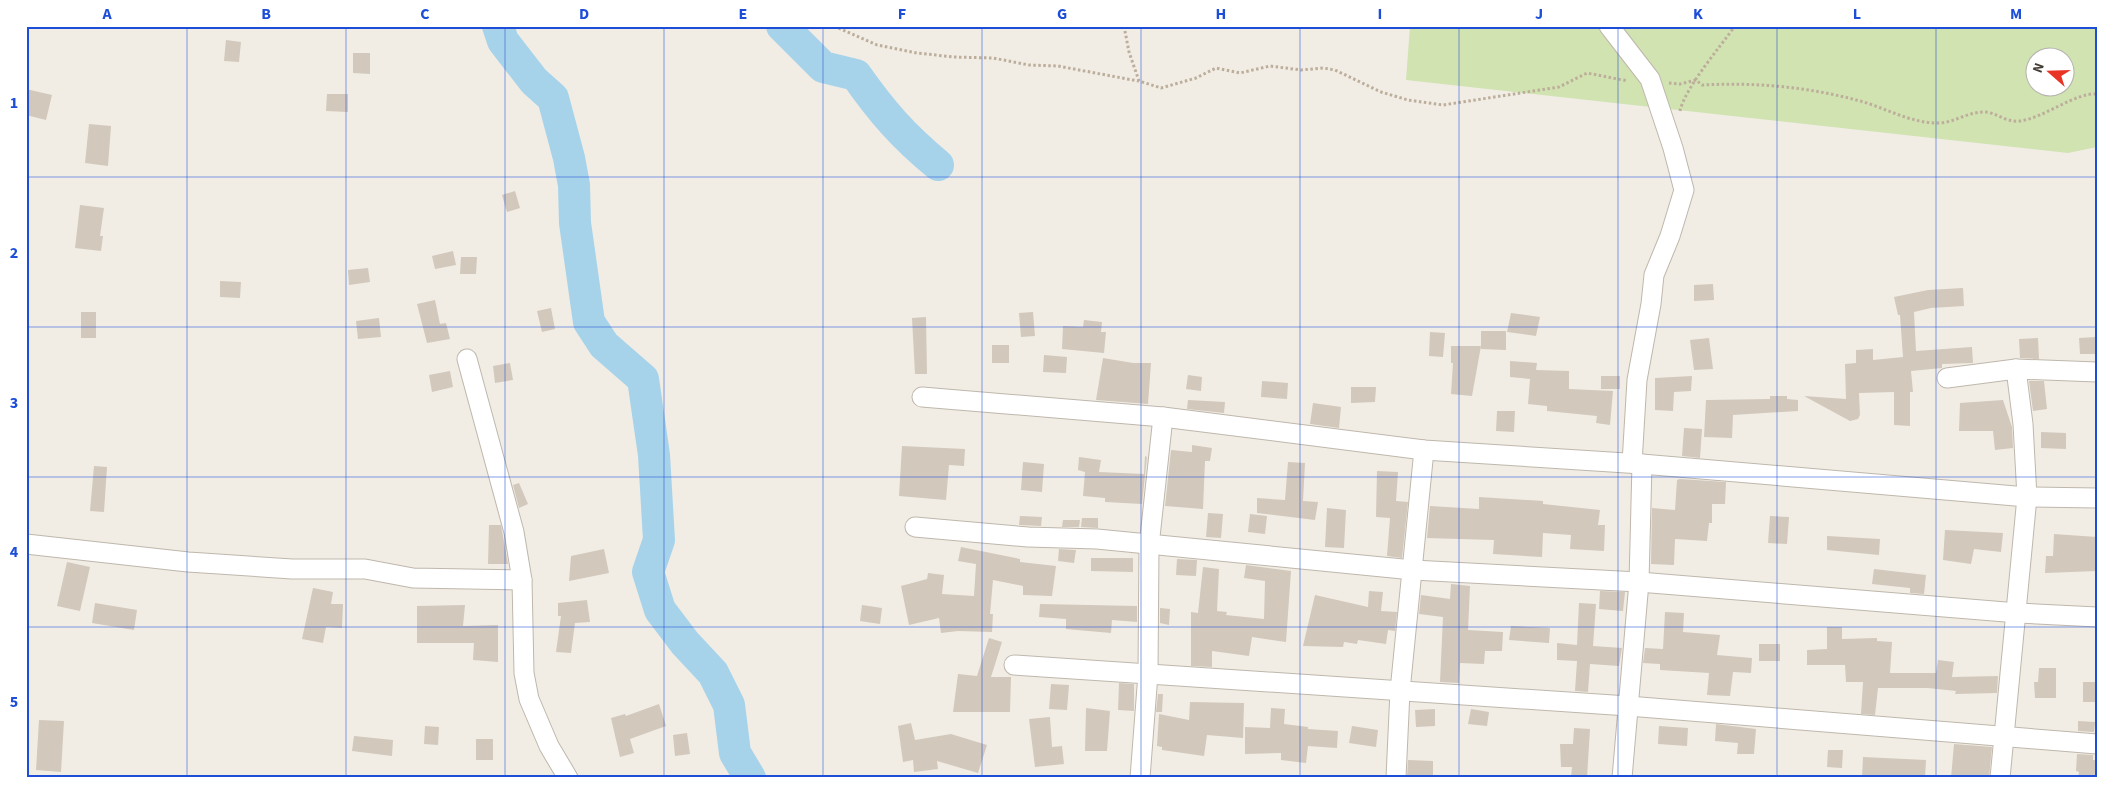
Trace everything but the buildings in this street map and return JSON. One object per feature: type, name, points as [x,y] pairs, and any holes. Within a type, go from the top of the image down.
[{"type":"street","points":[[1609,26],[1650,79],[1673,148],[1684,190],[1670,236],[1654,275],[1651,304],[1637,380],[1639,582],[1622,778]]},
{"type":"street","points":[[467,359],[514,532],[522,580],[524,673],[528,699],[549,746],[568,778]]},
{"type":"street","points":[[2000,778],[2018,612],[2027,497],[2023,424],[2016,369]]},
{"type":"street","points":[[1947,378],[2016,369],[2097,372]]},
{"type":"street","points":[[922,397],[1163,417],[1424,450],[1637,464],[2027,497],[2097,498]]},
{"type":"street","points":[[1140,778],[1148,674],[1149,546],[1163,417]]},
{"type":"street","points":[[1396,778],[1400,691],[1424,450]]},
{"type":"street","points":[[915,527],[1028,538],[1097,539],[1149,546],[1413,570],[1639,582],[2097,617]]},
{"type":"street","points":[[26,544],[198,562],[292,569],[365,570],[413,578],[522,580]]},
{"type":"street","points":[[1014,665],[1628,706],[2097,744]]},
{"type":"path","points":[[834,26],[877,45],[917,53],[954,57],[993,58],[1029,65],[1058,66],[1139,81],[1161,88],[1196,78],[1216,68],[1240,73],[1270,66],[1301,70],[1324,68],[1335,70],[1381,92],[1408,100],[1443,105],[1559,87],[1587,73],[1623,81],[1650,79],[1680,84],[1696,80],[1702,84],[1808,90],[1862,102],[1913,119],[1940,123],[1977,112],[1987,112],[2006,120],[2019,122],[2043,115],[2087,93],[2097,94]]},
{"type":"path","points":[[1124,26],[1129,52],[1139,81]]},
{"type":"path","points":[[1680,113],[1682,104],[1696,80],[1735,26]]},
{"type":"green space","points":[[1410,26],[2097,26],[2097,147],[2068,153],[1406,80]]},
{"type":"waterway","points":[[498,26],[503,41],[534,81],[553,98],[574,185],[575,223],[589,322],[604,345],[643,379],[654,455],[659,540],[648,572],[660,610],[685,643],[713,673],[729,705],[735,753],[750,778]]},
{"type":"waterway","points":[[782,26],[823,67],[856,75],[894,123],[938,165]]}]
